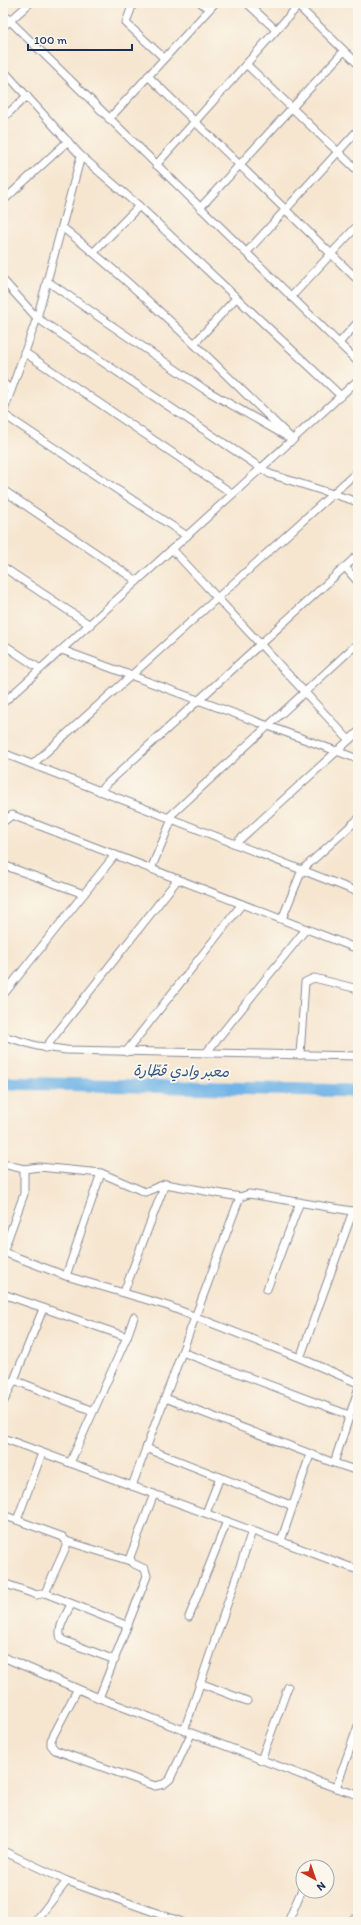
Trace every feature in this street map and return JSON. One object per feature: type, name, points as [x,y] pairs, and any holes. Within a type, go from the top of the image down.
[{"type":"street","points":[[3,28],[30,3]]},
{"type":"street","points":[[133,3],[126,23],[164,58]]},
{"type":"street","points":[[201,3],[209,9]]},
{"type":"street","points":[[109,119],[215,3]]},
{"type":"street","points":[[247,3],[276,30]]},
{"type":"street","points":[[156,165],[276,30],[296,5],[358,64]]},
{"type":"street","points":[[3,14],[358,362]]},
{"type":"street","points":[[200,208],[344,51]]},
{"type":"street","points":[[246,64],[358,170]]},
{"type":"street","points":[[3,70],[81,156],[139,206],[341,396]]},
{"type":"street","points":[[148,76],[358,280]]},
{"type":"street","points":[[3,118],[28,96]]},
{"type":"street","points":[[246,253],[358,130]]},
{"type":"street","points":[[3,202],[68,141]]},
{"type":"street","points":[[81,156],[37,318],[3,414],[187,536]]},
{"type":"street","points":[[94,252],[139,206]]},
{"type":"street","points":[[291,297],[358,225]]},
{"type":"street","points":[[62,227],[94,252],[194,344],[293,440]]},
{"type":"street","points":[[3,280],[6,290],[37,318],[270,474],[358,502]]},
{"type":"street","points":[[47,281],[204,389],[293,440]]},
{"type":"street","points":[[194,344],[236,298]]},
{"type":"street","points":[[339,343],[358,322]]},
{"type":"street","points":[[24,352],[233,494]]},
{"type":"street","points":[[3,703],[358,380]]},
{"type":"street","points":[[3,383],[11,390]]},
{"type":"street","points":[[33,764],[358,471]]},
{"type":"street","points":[[3,490],[138,581]]},
{"type":"street","points":[[172,549],[349,740]]},
{"type":"street","points":[[99,791],[358,555]]},
{"type":"street","points":[[3,567],[90,625]]},
{"type":"street","points":[[345,567],[358,582]]},
{"type":"street","points":[[151,869],[170,818],[268,725],[358,643]]},
{"type":"street","points":[[3,644],[40,669]]},
{"type":"street","points":[[62,650],[358,759]]},
{"type":"street","points":[[235,844],[358,732]]},
{"type":"street","points":[[3,753],[358,892]]},
{"type":"street","points":[[3,822],[12,815],[358,949]]},
{"type":"street","points":[[282,919],[302,870],[358,819]]},
{"type":"street","points":[[3,995],[115,855]]},
{"type":"street","points":[[3,865],[84,894]]},
{"type":"street","points":[[45,1048],[178,879]]},
{"type":"street","points":[[126,1052],[242,904]]},
{"type":"street","points":[[206,1053],[306,929]]},
{"type":"street","points":[[300,1055],[305,982],[314,978],[358,989]]},
{"type":"street","points":[[3,1036],[45,1048],[126,1052],[358,1056]]},
{"type":"street","points":[[3,1164],[24,1169],[39,1167],[101,1174],[145,1192],[164,1184],[240,1197],[249,1194],[355,1211],[300,1358]]},
{"type":"street","points":[[24,1169],[24,1194],[3,1252],[66,1276],[124,1292],[196,1317],[300,1358],[358,1383]]},
{"type":"street","points":[[66,1276],[101,1174]]},
{"type":"street","points":[[124,1292],[164,1184]]},
{"type":"street","points":[[132,1486],[240,1197]]},
{"type":"street","points":[[267,1289],[300,1202]]},
{"type":"street","points":[[3,1294],[126,1337]]},
{"type":"street","points":[[3,1403],[43,1309]]},
{"type":"street","points":[[70,1463],[134,1317]]},
{"type":"street","points":[[182,1352],[348,1415]]},
{"type":"street","points":[[14,1380],[93,1411]]},
{"type":"street","points":[[334,1463],[348,1415],[358,1390]]},
{"type":"street","points":[[165,1398],[310,1455],[358,1471]]},
{"type":"street","points":[[3,1438],[358,1570]]},
{"type":"street","points":[[146,1448],[293,1506]]},
{"type":"street","points":[[17,1520],[42,1453]]},
{"type":"street","points":[[281,1541],[310,1455]]},
{"type":"street","points":[[206,1513],[220,1477]]},
{"type":"street","points":[[130,1561],[154,1494]]},
{"type":"street","points":[[3,1515],[63,1537],[66,1541],[130,1561],[148,1572],[99,1698]]},
{"type":"street","points":[[189,1617],[227,1522]]},
{"type":"street","points":[[184,1731],[252,1531]]},
{"type":"street","points":[[45,1593],[66,1547],[66,1541]]},
{"type":"street","points":[[3,1583],[37,1595],[45,1593],[128,1626]]},
{"type":"street","points":[[71,1604],[59,1632],[59,1636],[62,1640],[115,1660]]},
{"type":"street","points":[[3,1657],[77,1690],[191,1734],[358,1795]]},
{"type":"street","points":[[200,1683],[247,1701]]},
{"type":"street","points":[[261,1760],[288,1687]]},
{"type":"street","points":[[77,1690],[51,1740],[50,1745],[55,1750],[155,1786],[164,1784],[170,1779],[191,1734]]},
{"type":"street","points":[[336,1788],[358,1726]]},
{"type":"street","points":[[3,1850],[67,1881],[182,1922]]},
{"type":"street","points":[[35,1922],[67,1881]]},
{"type":"street","points":[[288,1922],[298,1899]]},
{"type":"waterway","name":"معبر وادي قطّارة","points":[[3,1083],[358,1091]]}]
